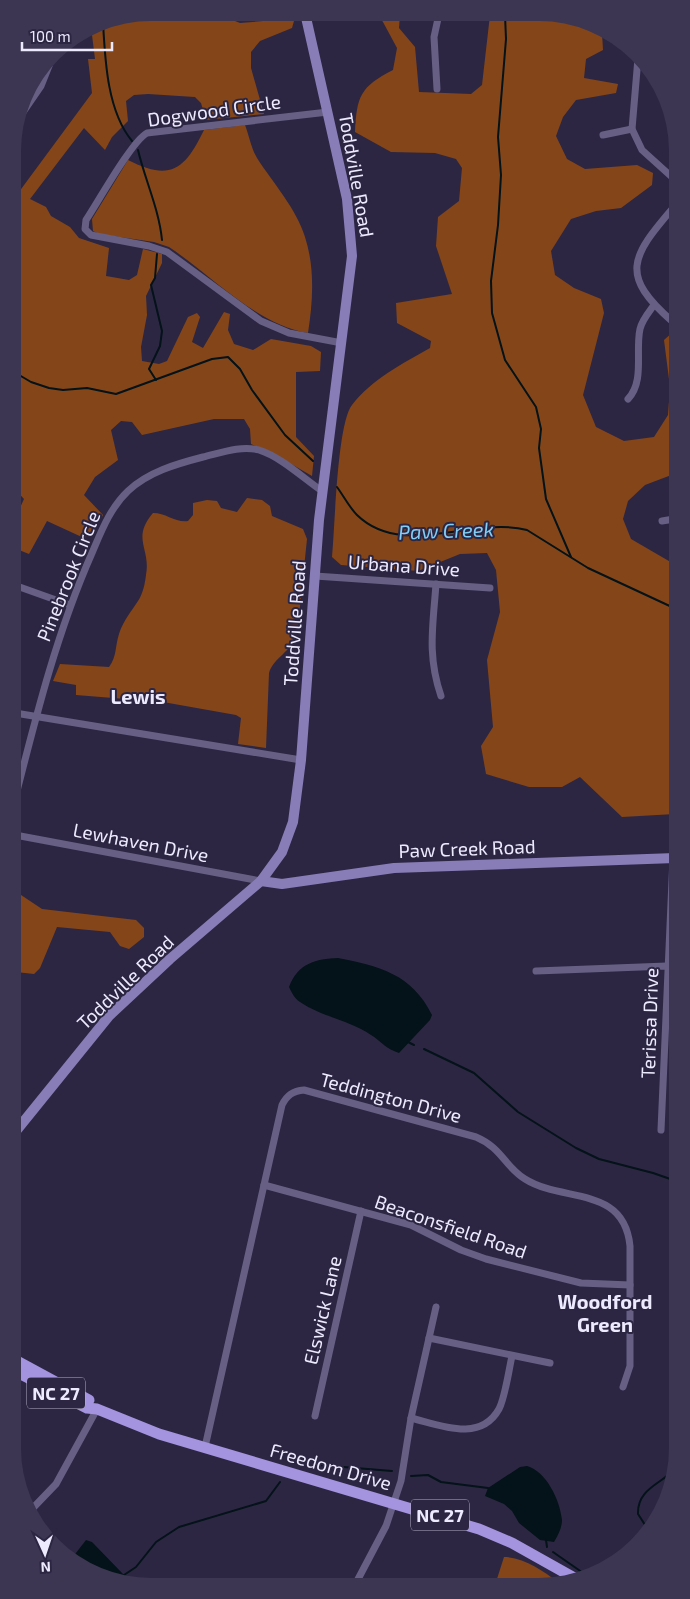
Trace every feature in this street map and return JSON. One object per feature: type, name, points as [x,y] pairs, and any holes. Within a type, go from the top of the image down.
[{"type":"main road","name":"Freedom Drive","points":[[21,1363],[91,1402],[97,1409]]},
{"type":"main road","name":"Freedom Drive","points":[[21,1374],[87,1408],[97,1409],[142,1428],[479,1528],[518,1546],[568,1574]]},
{"type":"street","points":[[437,21],[434,37],[437,90]]},
{"type":"street","name":"Toddville Road","points":[[21,1125],[109,1016],[170,959],[261,881],[278,858],[290,830],[300,760],[322,491],[350,288],[352,243],[347,199],[308,22]]},
{"type":"street","points":[[637,66],[632,129],[642,150],[669,174]]},
{"type":"street","points":[[34,95],[47,73]]},
{"type":"street","name":"Dogwood Circle","points":[[328,112],[147,133],[138,140],[129,152],[86,220],[85,229],[91,236],[149,246],[167,252],[261,321],[276,329],[342,343]]},
{"type":"street","points":[[603,135],[632,129]]},
{"type":"street","points":[[669,213],[647,238],[637,267],[641,287],[654,305],[669,318]]},
{"type":"street","points":[[628,400],[633,394],[637,379],[640,329],[654,305]]},
{"type":"street","name":"Pinebrook Circle","points":[[22,773],[36,716],[70,605],[102,528],[115,506],[136,484],[165,468],[227,451],[252,449],[264,452],[284,464],[322,491]]},
{"type":"street","points":[[662,521],[669,520]]},
{"type":"street","name":"Urbana Drive","points":[[315,576],[490,588]]},
{"type":"street","points":[[436,584],[431,657],[433,673],[441,696]]},
{"type":"street","points":[[22,588],[70,605]]},
{"type":"street","points":[[22,714],[300,760]]},
{"type":"street","name":"Lewhaven Drive","points":[[21,836],[261,881]]},
{"type":"street","name":"Paw Creek Road","points":[[261,881],[282,884],[394,868],[668,858]]},
{"type":"street","name":"Terissa Drive","points":[[661,1130],[668,945]]},
{"type":"street","points":[[536,971],[667,966]]},
{"type":"street","name":"Teddington Drive","points":[[206,1448],[282,1104],[287,1096],[298,1090],[304,1090],[476,1137],[497,1149],[524,1179],[596,1200],[615,1212],[623,1222],[629,1238],[630,1366],[623,1387]]},
{"type":"street","name":"Beaconsfield Road","points":[[264,1185],[420,1228],[461,1250],[486,1259],[581,1283],[630,1285]]},
{"type":"street","name":"Elswick Lane","points":[[315,1416],[361,1211]]},
{"type":"street","points":[[359,1578],[386,1526],[404,1467],[411,1418],[436,1307]]},
{"type":"street","points":[[429,1338],[550,1363]]},
{"type":"street","points":[[411,1418],[458,1430],[481,1427],[499,1409],[512,1356]]},
{"type":"street","points":[[35,1506],[56,1484],[97,1409]]},
{"type":"shaded area","points":[[399,21],[399,28],[415,47],[419,92],[471,94],[482,85],[489,21],[539,21],[565,24],[589,31],[602,38],[603,50],[586,59],[584,78],[618,84],[616,93],[576,100],[563,117],[556,136],[567,159],[585,169],[637,165],[653,173],[652,185],[621,208],[596,211],[571,219],[551,251],[555,275],[574,288],[601,299],[604,313],[583,395],[596,427],[624,441],[654,437],[668,415],[669,404],[669,476],[645,485],[628,501],[623,519],[631,539],[669,561],[668,814],[622,817],[580,777],[562,787],[529,787],[486,774],[481,746],[493,727],[487,660],[500,612],[496,570],[487,553],[460,554],[418,571],[341,565],[332,557],[340,454],[347,416],[352,405],[378,380],[430,348],[431,341],[397,323],[396,303],[452,294],[436,246],[438,217],[459,201],[462,168],[456,159],[435,153],[391,152],[355,132],[357,110],[362,94],[373,82],[393,70],[397,48],[383,22]]},
{"type":"shaded area","points":[[142,22],[294,22],[292,28],[260,41],[251,52],[251,68],[264,114],[206,120],[201,103],[195,97],[134,95],[126,101],[128,121],[112,137],[105,150],[84,128],[30,199],[46,207],[51,216],[70,227],[79,238],[109,248],[106,276],[129,280],[137,275],[143,249],[162,254],[162,263],[146,296],[147,315],[141,347],[142,361],[159,364],[167,361],[188,317],[197,313],[200,317],[192,342],[203,348],[224,312],[230,314],[228,330],[234,344],[253,350],[271,339],[311,346],[321,352],[320,371],[296,372],[296,437],[314,456],[312,476],[274,454],[251,444],[250,429],[244,419],[214,419],[142,435],[132,422],[121,421],[111,430],[118,460],[95,477],[84,495],[103,515],[93,533],[84,538],[47,521],[29,554],[22,551],[22,504],[24,499],[22,497],[22,188],[92,93],[88,59],[95,59],[92,36],[125,24]]},
{"type":"shaded area","points":[[245,125],[257,158],[290,206],[305,237],[312,273],[308,333],[289,328],[253,310],[169,247],[154,242],[99,234],[93,231],[92,219],[128,160],[155,170],[175,168],[190,154],[204,130]]},
{"type":"shaded area","points":[[669,336],[669,378],[664,340]]},
{"type":"shaded area","points":[[247,498],[262,500],[270,506],[272,516],[303,529],[307,539],[297,635],[291,646],[271,667],[269,673],[266,748],[238,744],[241,718],[236,715],[163,702],[76,695],[76,685],[53,681],[60,664],[109,667],[112,663],[121,629],[144,588],[147,566],[142,537],[143,530],[153,513],[179,521],[188,521],[193,515],[193,503],[207,500],[217,501],[221,508],[237,512]]},
{"type":"shaded area","points":[[21,895],[42,909],[136,920],[144,928],[144,937],[129,949],[120,946],[110,932],[57,927],[40,968],[34,974],[21,973]]},
{"type":"shaded area","points":[[338,958],[393,974],[415,990],[424,1001],[432,1015],[430,1020],[399,1053],[363,1030],[308,1007],[293,995],[289,987],[297,972],[315,961]]},
{"type":"shaded area","points":[[527,1466],[534,1469],[546,1480],[555,1495],[561,1512],[562,1523],[554,1542],[540,1540],[519,1523],[512,1511],[504,1504],[485,1496],[488,1488],[520,1467]]},
{"type":"shaded area","points":[[86,1540],[92,1542],[124,1575],[93,1564],[76,1554]]},
{"type":"shaded area","points":[[504,1557],[519,1559],[540,1569],[551,1577],[539,1578],[497,1578]]},
{"type":"waterway","points":[[505,21],[506,39],[498,137],[501,175],[498,225],[491,281],[492,313],[505,360],[536,407],[541,429],[539,448],[546,499],[571,557]]},
{"type":"waterway","points":[[104,30],[106,68],[112,100],[117,115],[132,141]]},
{"type":"waterway","points":[[138,150],[158,217],[162,240]]},
{"type":"waterway","points":[[156,380],[149,369],[160,346],[162,331],[151,285],[155,278],[157,254]]},
{"type":"waterway","name":"Paw Creek","points":[[22,377],[49,388],[63,390],[87,388],[116,394],[212,359],[228,357],[240,369],[252,390],[285,435],[313,461]]},
{"type":"waterway","name":"Paw Creek","points":[[337,487],[357,515],[375,528],[395,534],[416,535],[506,527],[527,530],[588,568],[669,606]]},
{"type":"waterway","points":[[408,1042],[414,1045]]},
{"type":"waterway","points":[[424,1049],[474,1073],[518,1112],[576,1148],[599,1159],[668,1178]]},
{"type":"waterway","points":[[305,1466],[319,1465],[392,1471]]},
{"type":"waterway","points":[[411,1476],[428,1475],[441,1482],[488,1488]]},
{"type":"waterway","points":[[644,1524],[638,1514],[641,1499],[665,1477]]},
{"type":"waterway","points":[[124,1575],[136,1567],[156,1542],[179,1527],[266,1501],[280,1482]]},
{"type":"waterway","points":[[546,1540],[547,1547]]},
{"type":"waterway","points":[[553,1552],[580,1571]]},
{"type":"district","name":"Lewis","points":[[138,696]]},
{"type":"district","name":"Woodford Green","points":[[605,1312]]}]
